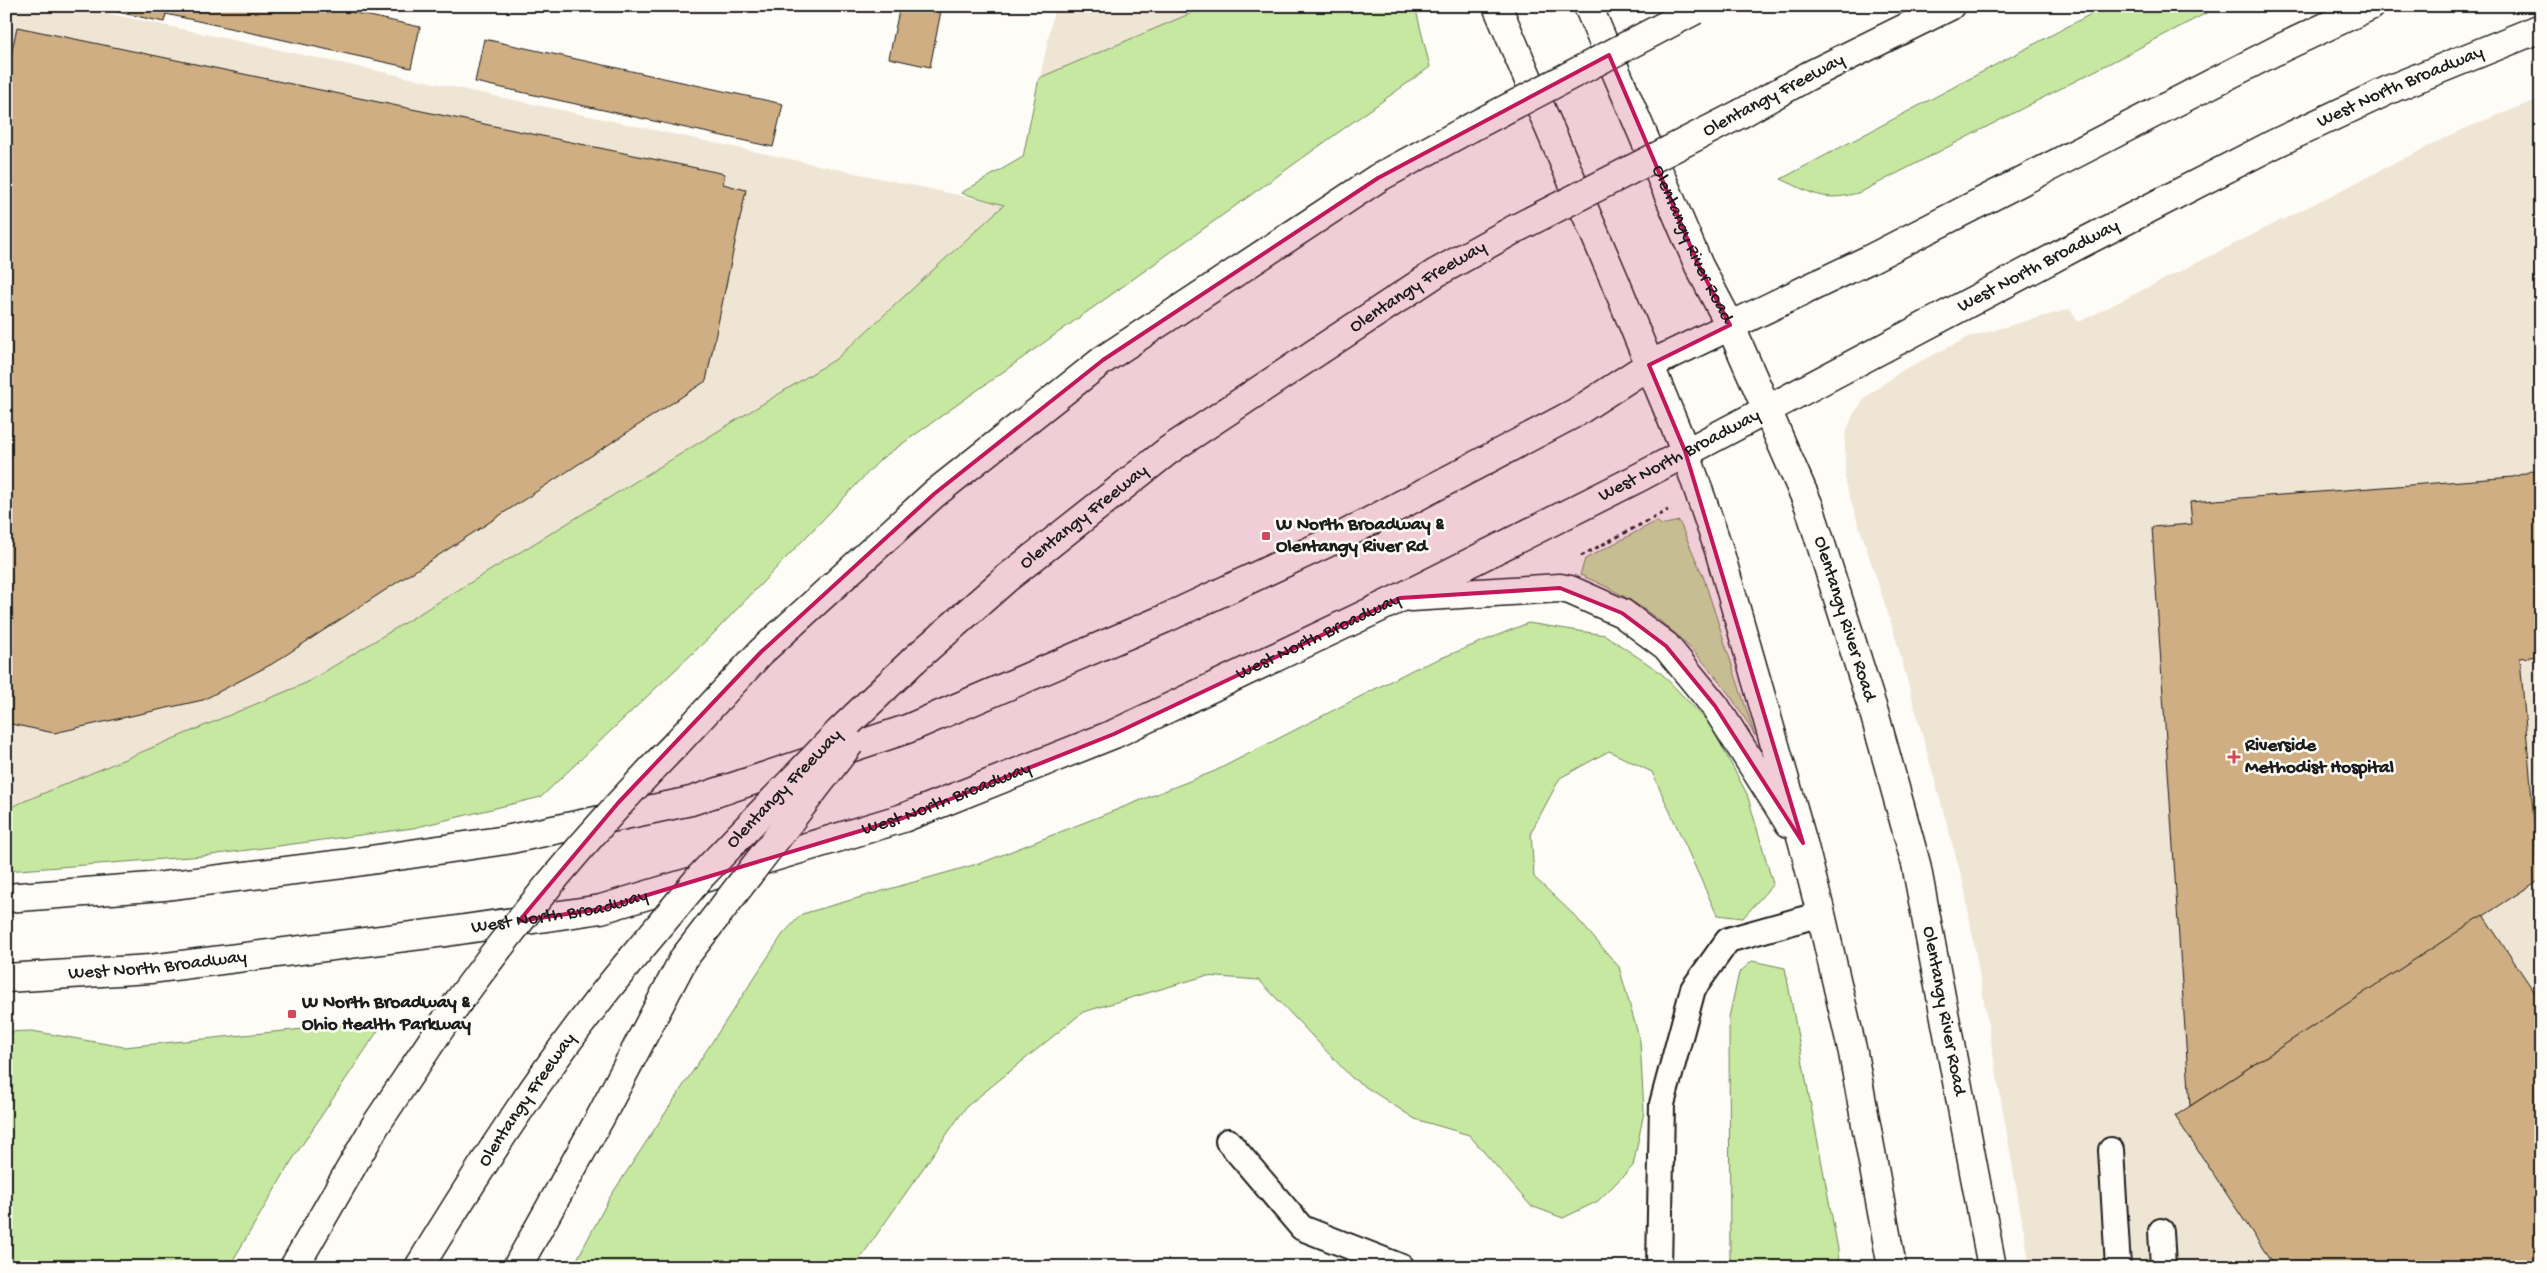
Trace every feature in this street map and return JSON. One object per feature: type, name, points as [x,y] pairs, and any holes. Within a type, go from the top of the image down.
[{"type":"main road","points":[[1497,6],[1685,451],[1719,550],[1803,843],[1821,914],[1853,1053],[1892,1267]]},
{"type":"main road","name":"Olentangy River Road","points":[[1588,6],[1699,266],[1730,325],[1809,506],[1876,716],[1916,864],[1992,1267]]},
{"type":"main road","name":"Olentangy Freeway","points":[[419,1267],[470,1185],[592,1007],[701,876],[839,732],[914,660],[1006,578],[1169,450],[1436,273],[1515,229],[1742,113],[1808,76],[1950,6]]},
{"type":"main road","points":[[6,898],[164,886],[343,864],[506,840],[691,801],[908,729],[1164,619],[1368,522],[1575,413],[1649,364],[1868,260],[2281,48],[2370,6]]},
{"type":"main road","points":[[294,1267],[375,1126],[458,1002],[503,940],[618,803],[761,652],[934,494],[1103,360],[1378,178],[1699,8]]},
{"type":"main road","name":"West North Broadway","points":[[6,978],[150,969],[445,932],[601,909],[903,818],[1114,734],[1400,598],[1638,478],[1685,451],[2128,218],[2274,144],[2393,88],[2541,28]]},
{"type":"main road","points":[[1400,598],[1560,588],[1570,590],[1622,614],[1666,646],[1715,706],[1803,843]]},
{"type":"main road","points":[[516,1267],[600,1118],[684,958],[914,660]]},
{"type":"lane","points":[[1659,1267],[1662,1104],[1693,989],[1728,940],[1821,914]]},
{"type":"lane","points":[[1228,1141],[1302,1228],[1402,1267]]},
{"type":"lane","points":[[2111,1150],[2118,1267]]},
{"type":"lane","points":[[2161,1230],[2163,1267]]},
{"type":"path","points":[[1578,564],[1581,556],[1665,510]]},
{"type":"highlighted area","points":[[1609,55],[1699,266],[1730,325],[1649,365],[1685,451],[1803,843],[1715,706],[1666,646],[1622,613],[1560,588],[1400,598],[1114,734],[903,818],[601,909],[519,921],[618,803],[761,652],[934,494],[1103,360],[1378,178]]},
{"type":"shaded area","points":[[6,6],[74,6],[1005,205],[836,359],[306,683],[6,809]]},
{"type":"shaded area","points":[[1055,6],[1208,6],[1040,78]]},
{"type":"shaded area","name":"Riverside Methodist Hospital","points":[[2541,98],[2541,1267],[2030,1267],[1964,886],[1893,629],[1845,483],[1845,434],[1854,413],[1867,396],[1903,370],[1969,337],[2070,309],[2079,322],[2461,130]]},
{"type":"green space","points":[[1208,6],[1415,6],[1430,67],[881,459],[713,634],[541,797],[413,828],[203,856],[6,871],[6,809],[306,683],[836,359],[1004,205],[961,193],[1023,157],[1039,78]]},
{"type":"green space","points":[[2106,6],[2220,6],[1861,192],[1828,197],[1811,193],[1781,179]]},
{"type":"green space","points":[[1657,521],[1661,525],[1679,521],[1703,576],[1755,736],[1722,685],[1703,661],[1682,640],[1659,620],[1634,603],[1580,575],[1585,559]]},
{"type":"green space","points":[[1528,623],[1605,635],[1660,672],[1710,724],[1747,794],[1773,884],[1743,918],[1717,915],[1652,772],[1609,751],[1560,778],[1531,832],[1534,877],[1575,916],[1619,967],[1640,1041],[1644,1112],[1633,1166],[1598,1201],[1563,1218],[1531,1206],[1469,1135],[1415,1119],[1352,1078],[1259,980],[1205,976],[1083,1012],[966,1107],[854,1267],[573,1267],[610,1197],[783,934],[802,914],[984,862],[1215,771],[1414,669]]},
{"type":"green space","points":[[1752,961],[1785,968],[1838,1249],[1839,1267],[1730,1267],[1729,1017],[1739,973]]},
{"type":"green space","points":[[343,1025],[379,1029],[294,1157],[229,1267],[6,1267],[6,1032],[32,1031],[124,1047]]},
{"type":"building","points":[[89,6],[168,6],[164,22]]},
{"type":"building","points":[[168,6],[324,6],[420,27],[411,68],[166,14]]},
{"type":"building","points":[[900,6],[942,6],[930,67],[889,58]]},
{"type":"building","points":[[17,27],[725,174],[723,184],[746,190],[706,381],[272,664],[203,700],[54,733],[6,723],[6,79]]},
{"type":"building","points":[[484,39],[783,104],[773,147],[475,82]]},
{"type":"building","points":[[2541,468],[2541,656],[2520,658],[2539,880],[2190,1106],[2152,527],[2192,524],[2190,502],[2513,477]]},
{"type":"building","points":[[2483,915],[2541,1002],[2541,1267],[2275,1267],[2175,1116]]},
{"type":"place","name":"W North Broadway & Olentangy River Rd","points":[[1266,536]]},
{"type":"place","name":"Riverside Methodist Hospital","points":[[2234,757]]},
{"type":"place","name":"W North Broadway & Ohio Health Parkway","points":[[292,1014]]}]
